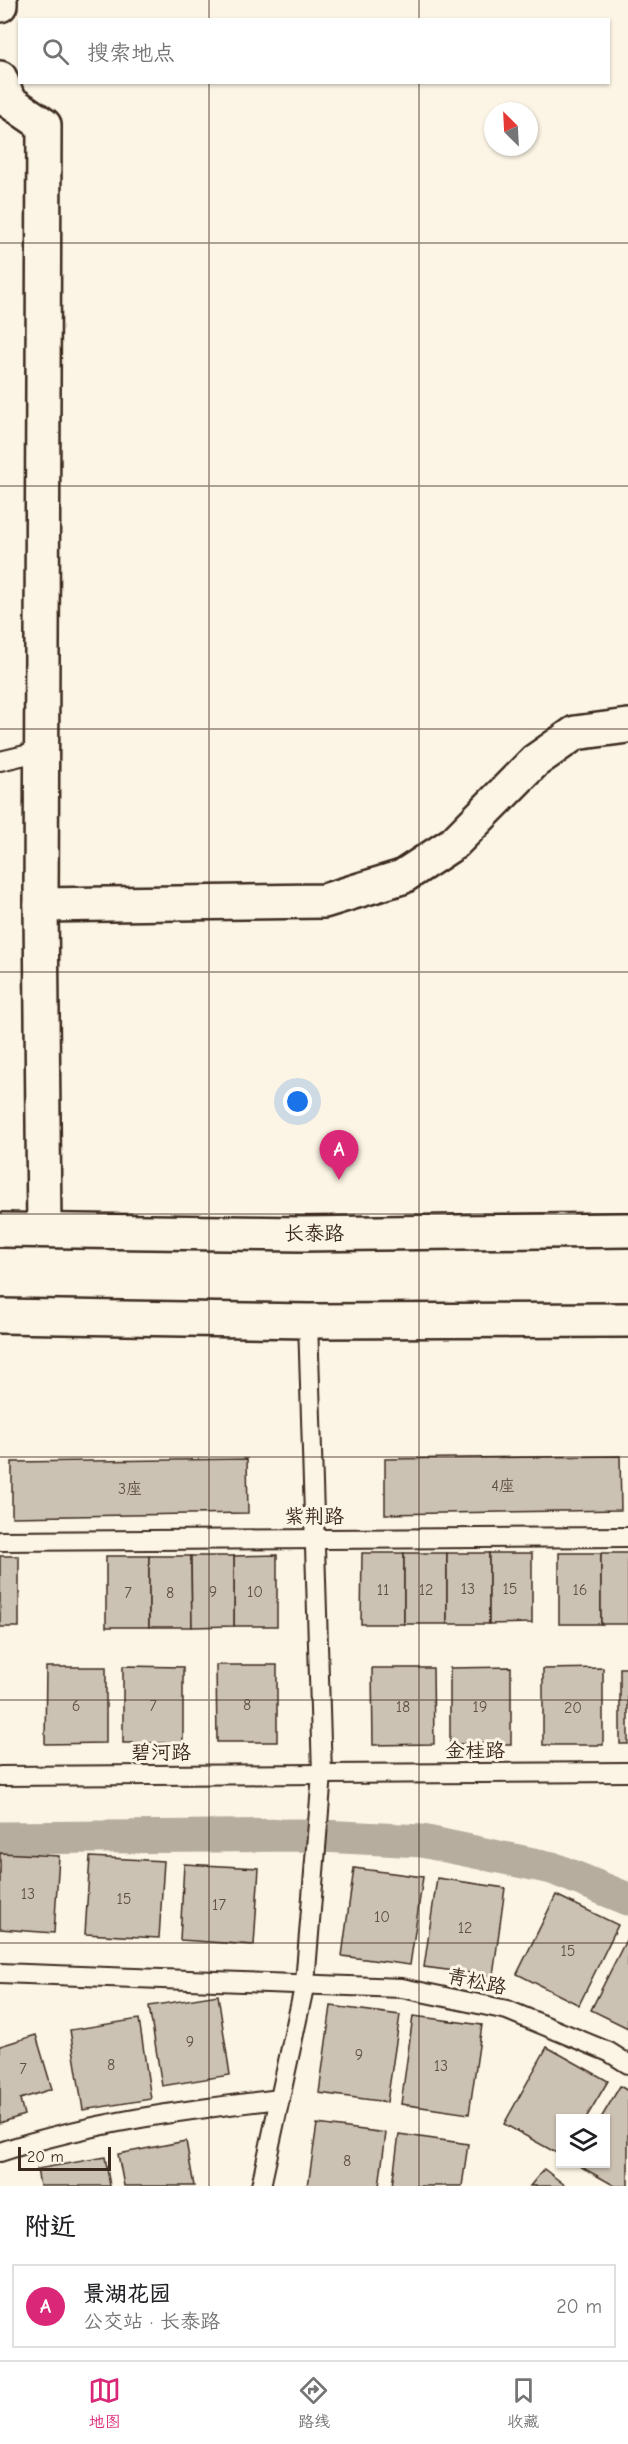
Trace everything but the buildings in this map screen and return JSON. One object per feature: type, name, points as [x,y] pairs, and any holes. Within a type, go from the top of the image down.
[{"type":"main road","points":[[0,0],[0,5]]},
{"type":"main road","points":[[0,78],[9,101],[44,125],[41,905],[44,1230]]},
{"type":"main road","points":[[41,905],[324,901],[402,877],[454,843],[535,760],[575,734],[628,726]]},
{"type":"main road","name":"长泰路","points":[[0,1230],[301,1234],[628,1230]]},
{"type":"main road","points":[[0,1316],[308,1321],[628,1320]]},
{"type":"lane","points":[[0,761],[42,750]]},
{"type":"lane","points":[[261,2186],[305,1983],[322,1774],[308,1321]]},
{"type":"lane","name":"紫荆路","points":[[0,1541],[628,1537]]},
{"type":"lane","name":"金桂路","points":[[322,1774],[628,1772]]},
{"type":"lane","name":"碧河路","points":[[0,1776],[322,1774]]},
{"type":"lane","points":[[0,1973],[305,1983]]},
{"type":"lane","name":"青松路","points":[[305,1983],[402,1988],[507,2010],[609,2052],[628,2064]]},
{"type":"lane","points":[[0,2152],[153,2114],[280,2099]]},
{"type":"waterway","points":[[0,1838],[301,1835],[422,1841],[552,1868],[628,1899]]},
{"type":"place","name":"景湖花园","points":[[339,1180]]}]
